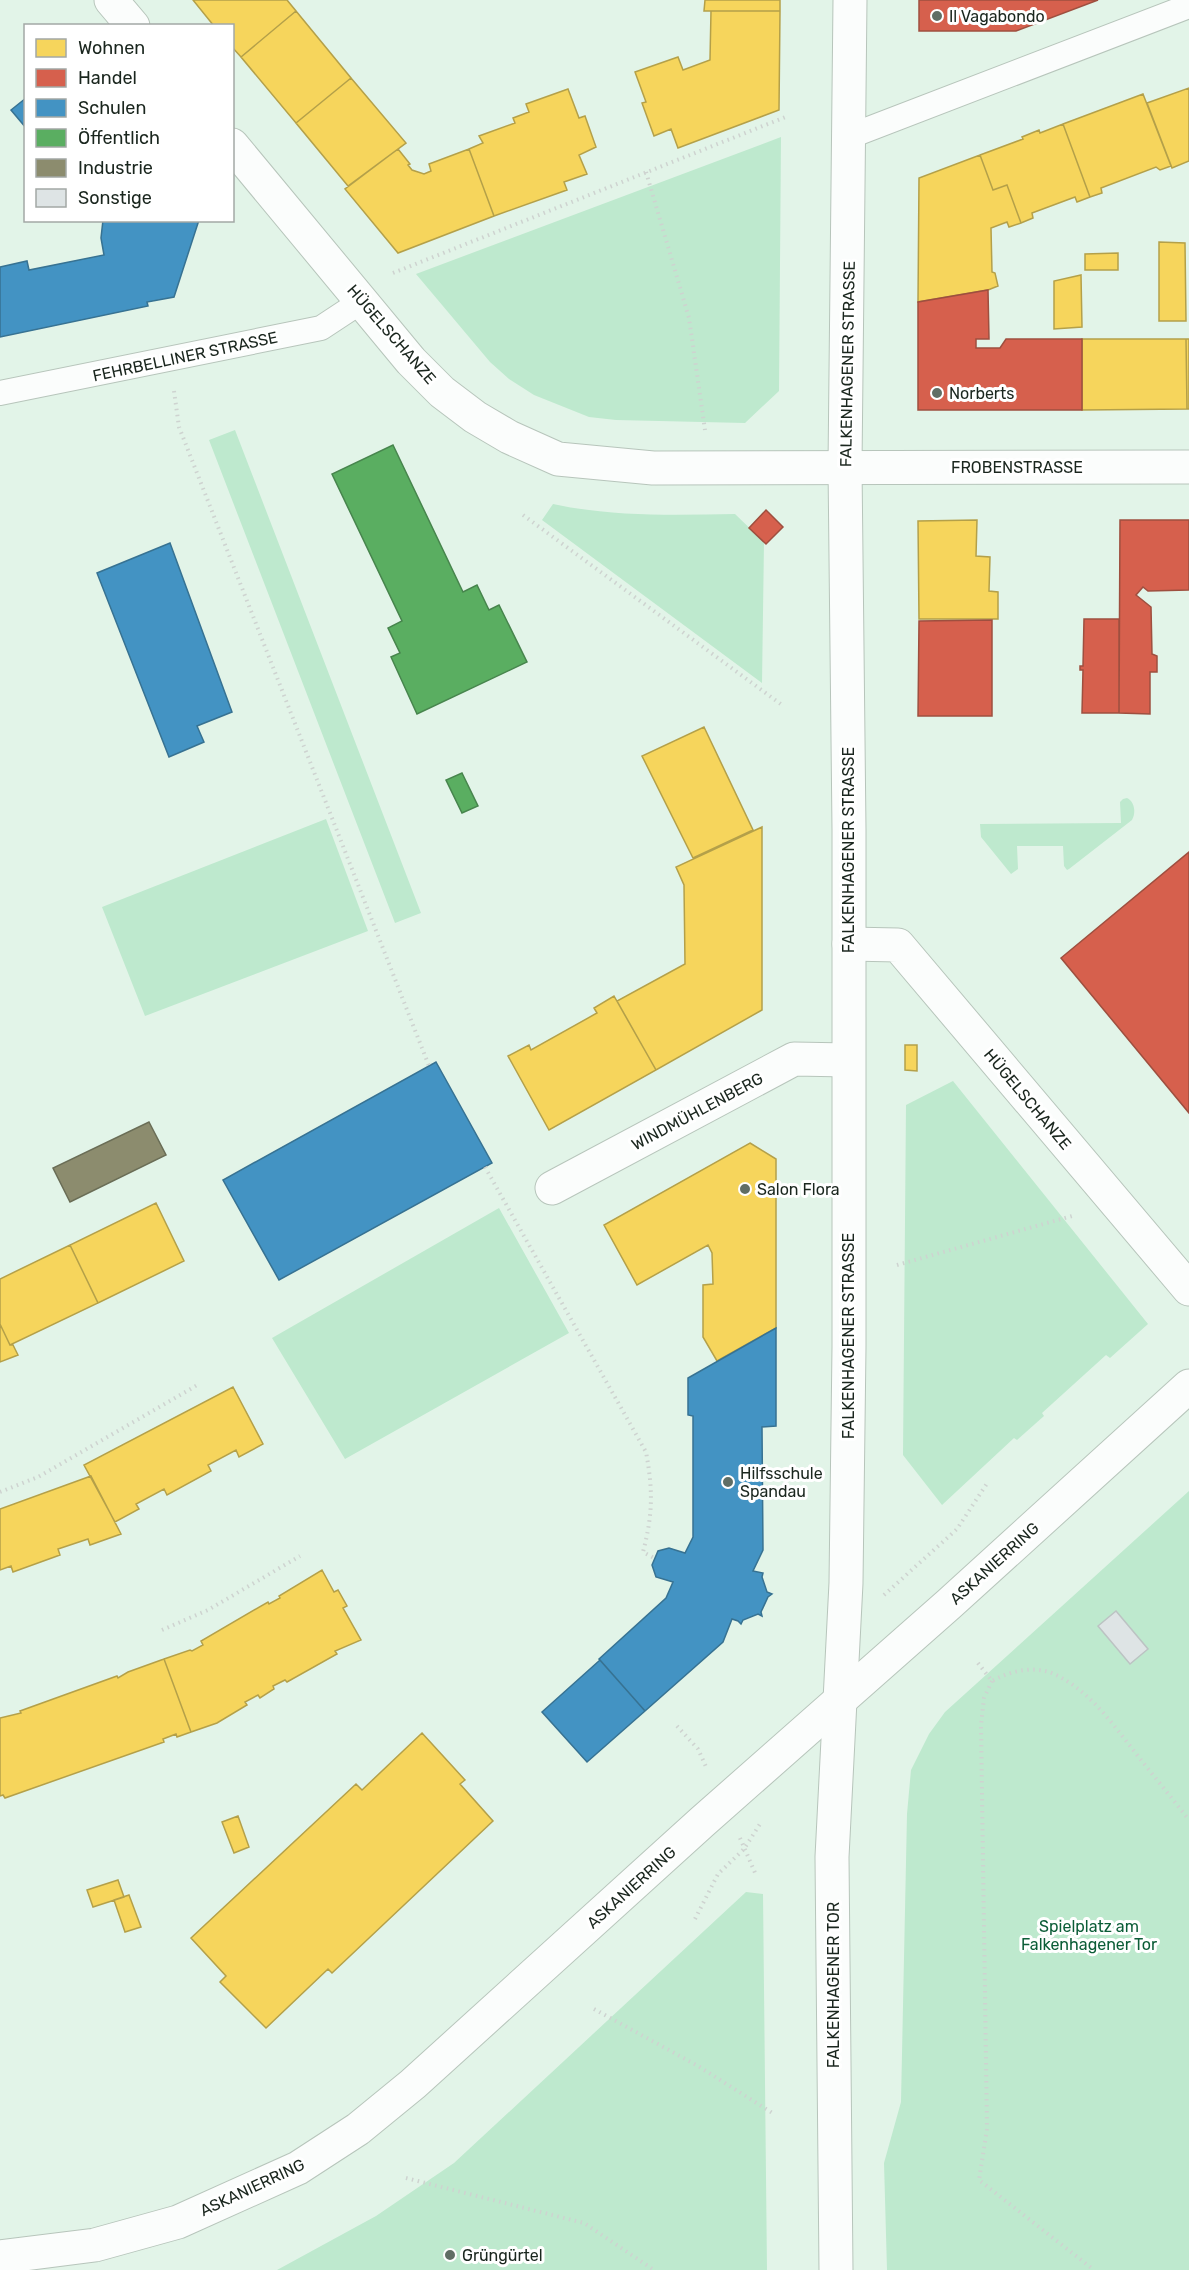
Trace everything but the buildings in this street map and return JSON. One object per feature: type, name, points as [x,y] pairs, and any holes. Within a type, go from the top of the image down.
[{"type":"street","points":[[111,0],[130,24]]},
{"type":"street","name":"FALKENHAGENER STRASSE","points":[[840,1700],[846,1583],[849,1347],[849,944],[845,466],[850,0]]},
{"type":"street","name":"HÜGELSCHANZE","points":[[234,147],[411,361],[442,392],[475,417],[509,437],[558,459],[652,468],[845,466]]},
{"type":"street","name":"FROBENSTRASSE","points":[[845,466],[1189,467]]},
{"type":"street","name":"HÜGELSCHANZE","points":[[849,944],[898,945],[1189,1289]]},
{"type":"street","name":"WINDMÜHLENBERG","points":[[552,1188],[794,1059],[848,1060]]},
{"type":"street","name":"ASKANIERRING","points":[[0,2257],[94,2245],[178,2222],[298,2168],[358,2129],[413,2084],[1189,1386]]},
{"type":"street","name":"FALKENHAGENER TOR","points":[[836,2270],[832,1857],[840,1700]]},
{"type":"lane","points":[[848,137],[1189,6]]},
{"type":"lane","name":"FEHRBELLINER STRASSE","points":[[0,393],[321,328],[362,301]]},
{"type":"path","points":[[393,273],[788,116]]},
{"type":"path","points":[[646,172],[688,318],[705,430]]},
{"type":"path","points":[[169,360],[179,427],[429,1066]]},
{"type":"path","points":[[523,515],[782,705]]},
{"type":"path","points":[[484,1167],[646,1452],[652,1487],[649,1527],[643,1552],[654,1558]]},
{"type":"path","points":[[897,1265],[1072,1216]]},
{"type":"path","points":[[0,1492],[38,1478],[199,1384]]},
{"type":"path","points":[[843,1632],[957,1529],[988,1482]]},
{"type":"path","points":[[162,1630],[208,1610],[300,1557]]},
{"type":"path","points":[[978,1664],[992,1681]]},
{"type":"path","points":[[1094,2270],[979,2180],[987,2129],[981,1725],[984,1698],[992,1681],[1017,1671],[1035,1670],[1053,1674],[1072,1685],[1097,1705],[1189,1820]]},
{"type":"path","points":[[594,2009],[698,2066],[774,2114]]},
{"type":"path","points":[[406,2178],[584,2223],[654,2270]]},
{"type":"green space","points":[[781,137],[779,391],[745,423],[616,420],[589,417],[534,395],[509,379],[490,362],[416,274]]},
{"type":"green space","points":[[235,430],[421,913],[395,923],[209,440]]},
{"type":"green space","points":[[553,504],[621,513],[735,514],[764,542],[762,683],[542,520]]},
{"type":"green space","points":[[1127,798],[1132,802],[1134,808],[1132,820],[1067,870],[1064,866],[1063,846],[1017,846],[1018,869],[1011,874],[981,837],[980,824],[1121,823],[1120,802]]},
{"type":"green space","points":[[326,819],[368,931],[145,1016],[102,907]]},
{"type":"green space","points":[[953,1081],[1148,1324],[1110,1358],[1106,1355],[1042,1413],[1044,1416],[1017,1440],[1014,1438],[942,1505],[903,1455],[906,1105]]},
{"type":"green space","points":[[499,1208],[569,1333],[345,1459],[272,1338]]},
{"type":"green space","name":"Spielplatz am Falkenhagener Tor","points":[[1189,1491],[1189,2270],[887,2270],[884,2163],[901,2102],[907,1814],[911,1770],[929,1734],[945,1712]]},
{"type":"green space","points":[[746,1892],[763,1894],[767,2270],[277,2270],[376,2216],[454,2163]]},
{"type":"place","name":"Il Vagabondo","points":[[937,16]]},
{"type":"place","name":"Norberts","points":[[937,393]]},
{"type":"place","name":"Salon Flora","points":[[745,1189]]},
{"type":"place","name":"Hilfsschule Spandau","points":[[728,1482]]},
{"type":"place","name":"Grüngürtel","points":[[450,2255]]}]
